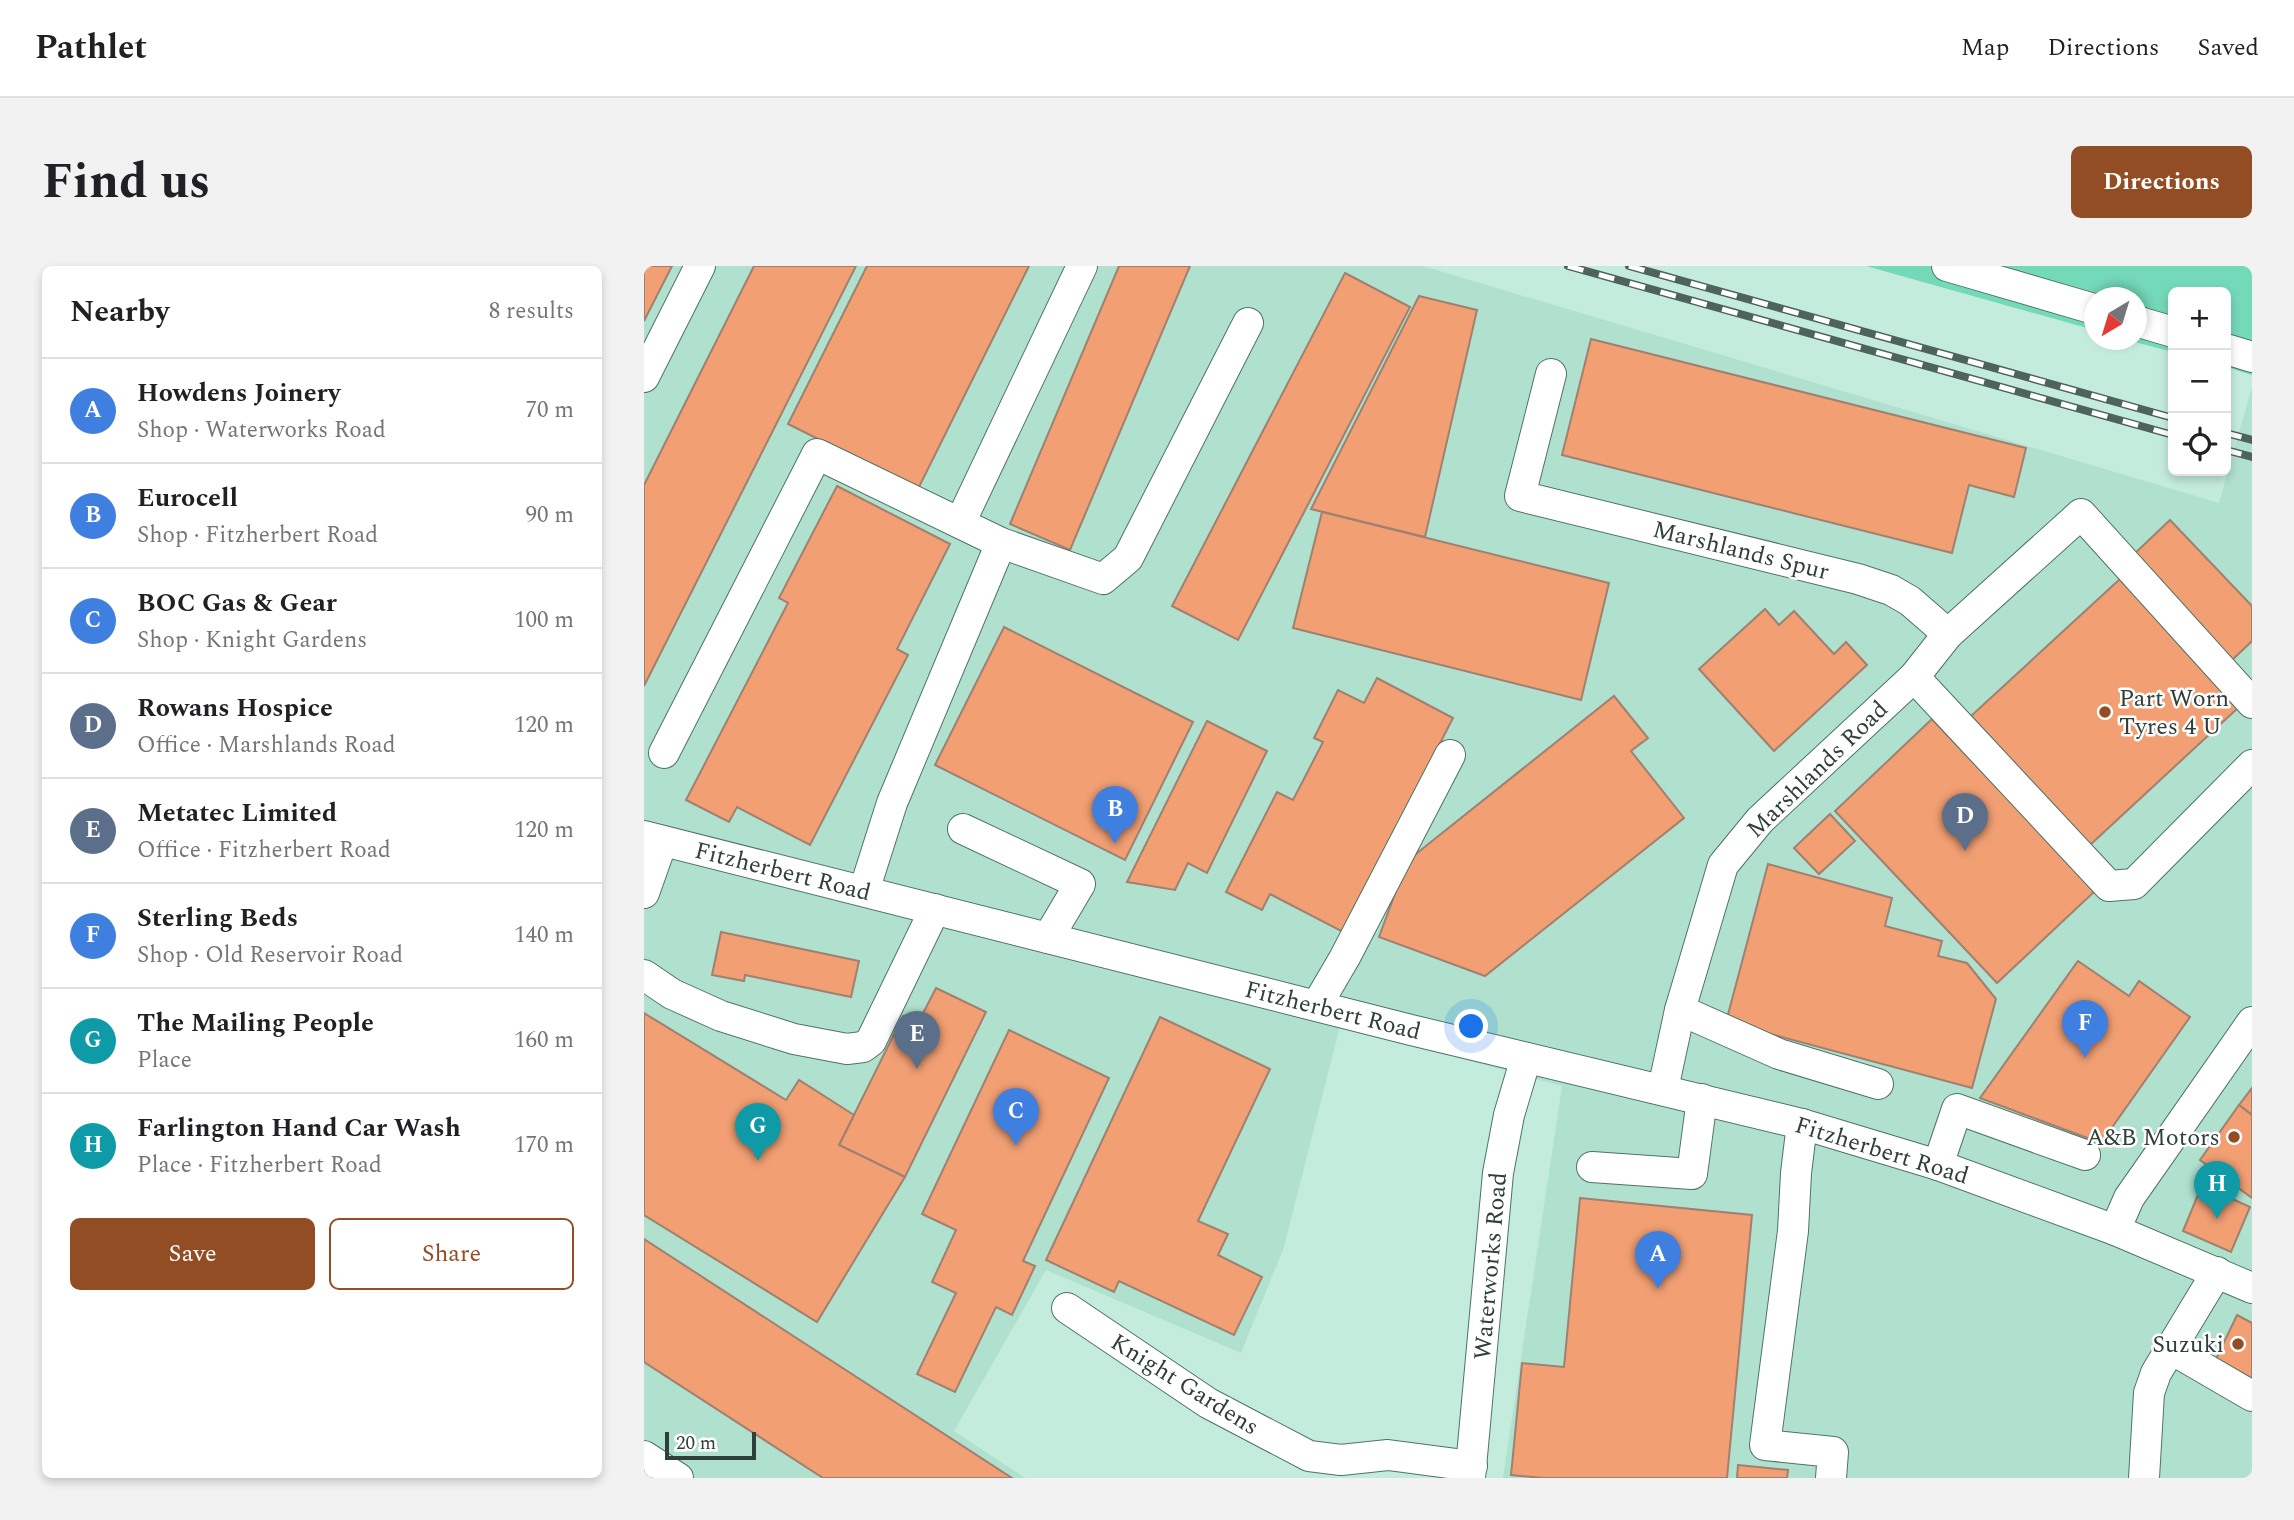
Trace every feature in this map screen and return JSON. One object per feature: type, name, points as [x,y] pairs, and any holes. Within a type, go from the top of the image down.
[{"type":"street","points":[[644,377],[700,266]]},
{"type":"street","points":[[960,523],[1082,266]]},
{"type":"street","points":[[1947,266],[2084,306]]},
{"type":"street","points":[[664,753],[817,454],[1001,543],[1103,579],[1128,558],[1248,323]]},
{"type":"street","points":[[2147,324],[2168,330]]},
{"type":"street","points":[[2229,350],[2252,357]]},
{"type":"street","name":"Marshlands Spur","points":[[1551,374],[1520,496],[1858,579],[1891,590],[1910,601],[1948,634]]},
{"type":"street","name":"Marshlands Road","points":[[1662,1089],[1680,1010],[1723,865],[1759,820],[1914,677],[1948,634],[2081,514],[2252,703]]},
{"type":"street","points":[[864,891],[892,803],[1001,543]]},
{"type":"street","points":[[1914,677],[2109,886],[2134,884],[2252,765]]},
{"type":"street","points":[[1317,1005],[1345,957],[1450,755]]},
{"type":"street","points":[[963,829],[1080,884],[1048,938]]},
{"type":"street","points":[[644,893],[653,839]]},
{"type":"street","name":"Fitzherbert Road","points":[[653,839],[1526,1058],[1802,1124],[1938,1165],[2115,1230],[2252,1288]]},
{"type":"street","points":[[644,975],[672,994],[721,1016],[794,1039],[847,1049],[863,1046],[871,1041],[935,909]]},
{"type":"street","points":[[1680,1010],[1779,1054],[1878,1084]]},
{"type":"street","points":[[2115,1230],[2129,1198],[2252,1022]]},
{"type":"street","name":"Waterworks Road","points":[[1471,1472],[1498,1173],[1509,1115],[1526,1058]]},
{"type":"street","points":[[1592,1167],[1692,1174],[1702,1099]]},
{"type":"street","points":[[1938,1165],[1957,1109],[2085,1155]]},
{"type":"street","points":[[1802,1124],[1793,1231],[1765,1445],[1833,1452],[1831,1478]]},
{"type":"street","points":[[2144,1478],[2149,1394],[2157,1373],[2217,1272]]},
{"type":"street","name":"Knight Gardens","points":[[1067,1308],[1208,1404],[1309,1456],[1341,1460],[1388,1455],[1471,1472]]},
{"type":"street","points":[[2171,1349],[2252,1396]]},
{"type":"street","points":[[644,1456],[678,1478]]},
{"type":"shaded area","points":[[644,266],[1423,266],[2219,503],[2227,476],[2231,476],[2231,461],[2252,387],[2252,1478],[1503,1478],[1562,1086],[1340,1026],[1284,1247],[1241,1353],[1046,1270],[954,1431],[1025,1478],[644,1478]]},
{"type":"green space","points":[[1866,266],[2252,266],[2252,375],[2231,369],[2231,287],[2168,287],[2168,351],[2147,345],[2147,287],[2084,287],[2084,327]]},
{"type":"building","points":[[644,266],[672,266],[644,321]]},
{"type":"building","points":[[754,266],[856,266],[644,686],[644,485]]},
{"type":"building","points":[[867,266],[1029,266],[918,489],[788,424]]},
{"type":"building","points":[[1119,266],[1190,266],[1070,550],[1010,524]]},
{"type":"building","points":[[1345,273],[1410,307],[1238,640],[1172,606]]},
{"type":"building","points":[[1419,296],[1477,310],[1425,537],[1311,509]]},
{"type":"building","points":[[1591,339],[2026,448],[2014,497],[1969,485],[1952,553],[1562,455]]},
{"type":"building","points":[[837,486],[950,544],[897,649],[908,655],[810,845],[737,807],[729,822],[686,800],[788,603],[779,598]]},
{"type":"building","points":[[1322,512],[1609,583],[1581,700],[1293,628]]},
{"type":"building","points":[[2170,520],[2252,606],[2252,641],[2231,661],[2131,557]]},
{"type":"building","name":"Part Worn Tyres 4 U","points":[[2120,579],[2239,707],[2090,845],[1971,716]]},
{"type":"building","points":[[1765,609],[1779,625],[1794,611],[1834,654],[1846,642],[1867,665],[1774,751],[1699,669]]},
{"type":"building","points":[[1004,627],[1193,722],[1125,860],[935,765]]},
{"type":"building","points":[[1377,678],[1453,718],[1343,932],[1270,894],[1262,910],[1226,892],[1277,792],[1293,800],[1323,742],[1314,738],[1338,690],[1364,703]]},
{"type":"building","points":[[1614,696],[1648,738],[1631,751],[1684,818],[1485,976],[1379,937],[1407,861]]},
{"type":"building","points":[[1932,719],[2095,891],[1997,983],[1835,811]]},
{"type":"building","points":[[1207,721],[1267,751],[1207,873],[1188,863],[1175,890],[1127,882]]},
{"type":"building","points":[[1830,814],[1855,841],[1819,874],[1794,848]]},
{"type":"building","points":[[1768,864],[1892,898],[1885,926],[1942,941],[1938,956],[1967,963],[1996,999],[1972,1088],[1726,1022]]},
{"type":"building","points":[[721,932],[859,961],[851,997],[745,975],[744,981],[712,975]]},
{"type":"building","points":[[2078,961],[2129,996],[2139,981],[2190,1017],[2101,1143],[1980,1098]]},
{"type":"building","points":[[936,988],[986,1012],[905,1177],[839,1145],[903,1016],[918,1023]]},
{"type":"building","points":[[644,1013],[786,1100],[799,1080],[854,1115],[839,1145],[905,1177],[817,1322],[644,1215]]},
{"type":"building","points":[[1160,1017],[1270,1069],[1198,1221],[1228,1234],[1218,1255],[1262,1277],[1234,1335],[1119,1281],[1114,1292],[1046,1260]]},
{"type":"building","points":[[1009,1030],[1109,1078],[1023,1261],[1035,1266],[1012,1315],[996,1307],[955,1392],[917,1374],[956,1293],[932,1282],[956,1230],[922,1214]]},
{"type":"building","points":[[2252,1088],[2252,1115],[2239,1105]]},
{"type":"building","name":"A&B Motors","points":[[2239,1105],[2252,1115],[2252,1198],[2200,1160]]},
{"type":"building","points":[[2202,1185],[2250,1207],[2231,1252],[2183,1231]]},
{"type":"building","points":[[1580,1198],[1752,1215],[1727,1478],[1543,1478],[1511,1475],[1522,1363],[1564,1367]]},
{"type":"building","points":[[644,1239],[1012,1478],[823,1478],[644,1362]]},
{"type":"building","name":"Suzuki","points":[[2237,1315],[2252,1323],[2252,1384],[2213,1365]]},
{"type":"building","points":[[1738,1465],[1788,1470],[1787,1478],[1737,1478]]},
{"type":"railway","points":[[1568,266],[2168,434]]},
{"type":"railway","points":[[1629,266],[2168,417]]},
{"type":"railway","points":[[2231,434],[2252,440]]},
{"type":"railway","points":[[2231,451],[2252,457]]},
{"type":"place","name":"Part Worn Tyres 4 U","points":[[2105,712]]},
{"type":"place","name":"Eurocell","points":[[1115,844]]},
{"type":"place","name":"Rowans Hospice","points":[[1965,851]]},
{"type":"place","name":"Sterling Beds","points":[[2085,1058]]},
{"type":"place","name":"Metatec Limited","points":[[917,1069]]},
{"type":"place","name":"A&B Motors","points":[[2234,1137]]},
{"type":"place","name":"BOC Gas & Gear","points":[[1016,1146]]},
{"type":"place","name":"The Mailing People","points":[[758,1161]]},
{"type":"place","name":"Farlington Hand Car Wash","points":[[2217,1219]]},
{"type":"place","name":"Howdens Joinery","points":[[1658,1289]]},
{"type":"place","name":"Suzuki","points":[[2238,1344]]}]
